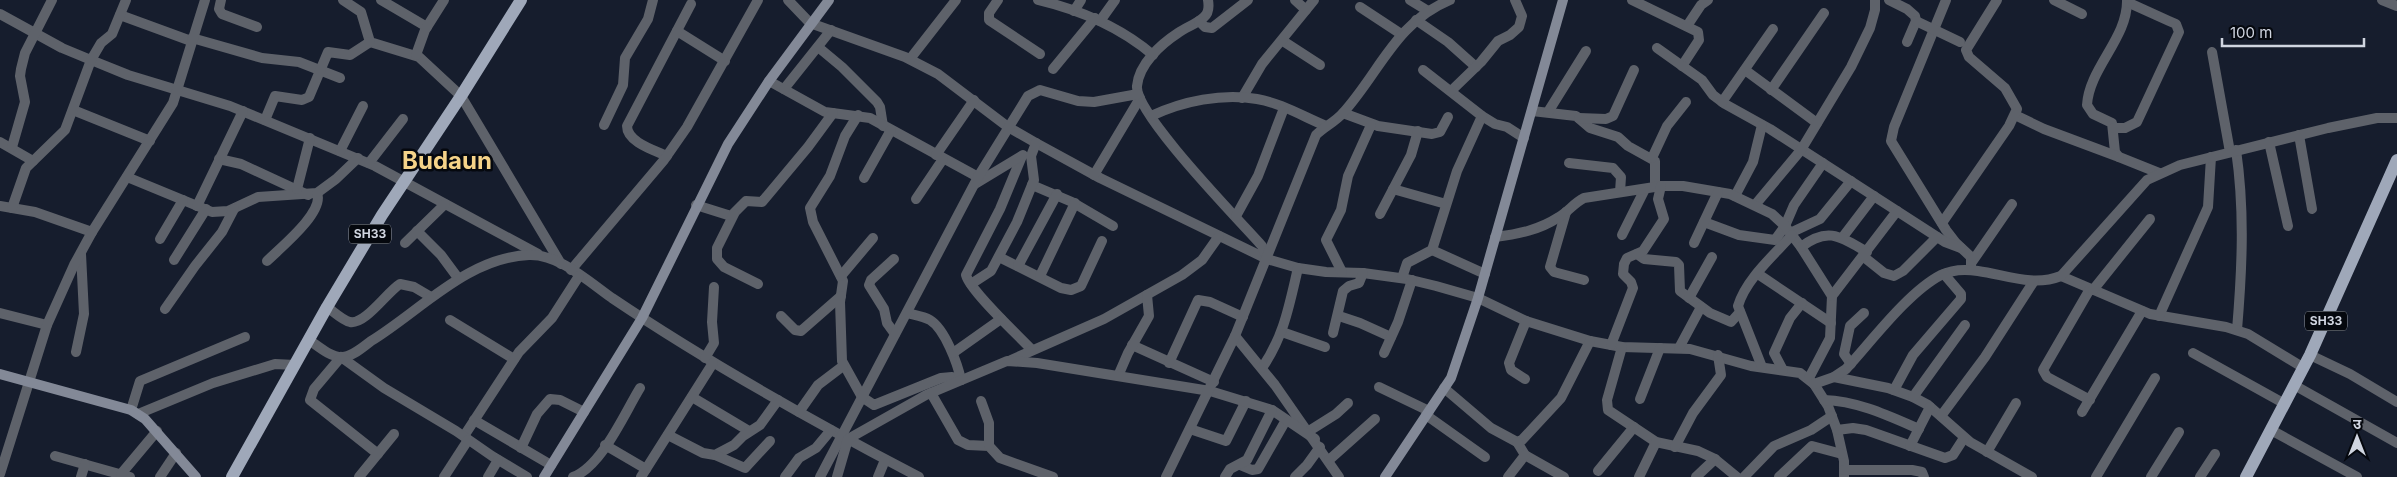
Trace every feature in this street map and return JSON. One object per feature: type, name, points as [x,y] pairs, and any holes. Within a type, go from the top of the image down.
[{"type":"main road","name":"SH33","points":[[232,477],[327,306],[382,215],[461,96],[521,0]]},
{"type":"main road","name":"SH33","points":[[2246,477],[2304,368],[2397,160]]},
{"type":"street","points":[[12,147],[25,102],[20,76],[25,53],[52,0]]},
{"type":"street","points":[[12,208],[24,173],[33,161],[66,130],[91,60],[101,43],[112,34],[126,0]]},
{"type":"street","points":[[0,474],[3,454],[30,383],[47,324],[80,253],[92,232],[173,104],[205,0]]},
{"type":"street","points":[[221,0],[219,9],[222,14],[257,27]]},
{"type":"street","points":[[343,0],[360,12],[370,42]]},
{"type":"street","points":[[381,0],[427,27]]},
{"type":"street","points":[[416,55],[427,27],[444,0]]},
{"type":"street","points":[[604,125],[623,86],[626,58],[648,19],[653,0]]},
{"type":"street","points":[[444,477],[474,420],[514,359],[552,318],[575,273],[667,156],[697,110],[758,0]]},
{"type":"street","points":[[788,0],[810,23],[910,59],[938,74],[1034,146],[1267,259],[1298,268],[1363,273],[1407,279],[1478,298],[1526,321],[1590,341],[1617,346],[1679,348],[1718,355],[1762,367],[1800,373],[1812,381],[1832,416],[1838,430],[1844,473],[1912,470],[1922,472],[1924,477]]},
{"type":"street","points":[[544,477],[642,318],[696,205],[728,144],[769,81],[810,23],[829,0]]},
{"type":"street","points":[[910,59],[956,0]]},
{"type":"street","points":[[998,0],[989,12],[989,20],[1040,54]]},
{"type":"street","points":[[1038,0],[1097,19],[1127,35],[1153,55]]},
{"type":"street","points":[[1074,11],[1081,0]]},
{"type":"street","points":[[1053,69],[1115,0]]},
{"type":"street","points":[[1208,0],[1208,11],[1199,21],[1178,32],[1153,55],[1140,76],[1137,86],[1139,96],[1163,134],[1262,246],[1267,259]]},
{"type":"street","points":[[1199,21],[1205,27],[1212,28],[1248,0]]},
{"type":"street","points":[[1295,0],[1306,10]]},
{"type":"street","points":[[1242,98],[1262,64],[1314,0]]},
{"type":"street","points":[[1410,0],[1428,11]]},
{"type":"street","points":[[1166,477],[1236,336],[1316,135],[1343,113],[1401,34],[1428,11],[1450,0]]},
{"type":"street","points":[[1451,90],[1476,67],[1498,41],[1510,36],[1520,27],[1522,16],[1515,0]]},
{"type":"street","points":[[1385,477],[1450,378],[1478,298],[1563,0]]},
{"type":"street","points":[[1632,0],[1698,32],[1699,40],[1682,66]]},
{"type":"street","points":[[1687,26],[1701,5],[1708,0]]},
{"type":"street","points":[[1755,205],[1801,150],[1817,123],[1870,28],[1875,10],[1875,0]]},
{"type":"street","points":[[1889,0],[1912,12],[1916,21],[1960,42]]},
{"type":"street","points":[[1946,0],[1894,127],[1891,141],[1942,223],[1961,248]]},
{"type":"street","points":[[1942,223],[2015,115],[2017,109],[2005,88],[1969,57],[1966,50],[1997,0]]},
{"type":"street","points":[[2054,0],[2082,14]]},
{"type":"street","points":[[2382,0],[2397,6]]},
{"type":"street","points":[[2114,128],[2125,128],[2137,122],[2179,32],[2176,24],[2127,1],[2126,15],[2087,98],[2089,110],[2112,123],[2116,152],[2119,156]]},
{"type":"street","points":[[667,156],[634,140],[630,136],[627,126],[691,4]]},
{"type":"street","points":[[1360,8],[1401,34]]},
{"type":"street","points":[[1771,90],[1824,13]]},
{"type":"street","points":[[0,14],[35,34],[91,60],[128,74],[243,111],[369,163],[544,257],[561,264],[709,360],[845,438],[919,477]]},
{"type":"street","points":[[120,15],[192,39],[262,58],[300,62],[340,78]]},
{"type":"street","points":[[1416,20],[1448,42],[1476,67]]},
{"type":"street","points":[[1907,42],[1916,21]]},
{"type":"street","points":[[1722,102],[1773,29]]},
{"type":"street","points":[[677,30],[725,61]]},
{"type":"street","points":[[784,89],[831,30]]},
{"type":"street","points":[[1282,41],[1320,65]]},
{"type":"street","points":[[265,120],[275,96],[306,100],[328,52],[350,55],[370,42],[416,55],[436,70],[461,96],[561,264]]},
{"type":"street","points":[[818,47],[842,67],[880,107],[887,128],[864,178]]},
{"type":"street","points":[[1657,48],[1702,80],[1713,95],[1722,102],[1823,163],[1937,237],[1961,248],[1968,253],[1972,266]]},
{"type":"street","points":[[1548,112],[1586,51]]},
{"type":"street","points":[[2212,52],[2242,190],[2242,267],[2237,330]]},
{"type":"street","points":[[1423,70],[1482,116],[1496,124],[1507,127],[1524,138]]},
{"type":"street","points":[[1579,118],[1611,118],[1634,70]]},
{"type":"street","points":[[1744,70],[1817,123]]},
{"type":"street","points":[[769,81],[833,114],[858,115],[870,118],[940,157],[976,181]]},
{"type":"street","points":[[820,477],[845,438],[862,397],[976,181],[1028,96],[1040,90],[1078,102],[1094,102],[1139,96]]},
{"type":"street","points":[[1094,175],[1139,96]]},
{"type":"street","points":[[1151,116],[1181,103],[1242,98],[1264,101],[1326,126]]},
{"type":"street","points":[[916,199],[974,100]]},
{"type":"street","points":[[1652,158],[1667,126],[1686,102]]},
{"type":"street","points":[[340,151],[363,106]]},
{"type":"street","points":[[1236,216],[1258,176],[1284,108]]},
{"type":"street","points":[[74,110],[150,140]]},
{"type":"street","points":[[174,260],[201,208],[219,159],[243,111]]},
{"type":"street","points":[[1532,111],[1571,114],[1579,118],[1590,128],[1618,137],[1632,149],[1652,158],[1656,165],[1654,187],[1664,219],[1646,248],[1627,258],[1624,264],[1623,274],[1631,282],[1633,288],[1617,346],[1606,406],[1613,414],[1656,442],[1698,451],[1716,459],[1737,477]]},
{"type":"street","points":[[1343,113],[1371,124],[1432,134],[1440,132],[1448,117]]},
{"type":"street","points":[[758,284],[730,270],[717,259],[717,248],[734,214],[746,201],[759,203],[767,199],[833,114]]},
{"type":"street","points":[[858,115],[845,136],[830,176],[810,208],[813,222],[844,286],[841,296],[840,353],[844,366],[862,397],[871,404],[879,404],[942,378],[952,377],[961,380]]},
{"type":"street","points":[[2015,115],[2044,129],[2119,156],[2158,173]]},
{"type":"street","points":[[1384,353],[1392,337],[1407,279],[1407,264],[1432,250],[1463,155],[1482,116]]},
{"type":"street","points":[[369,163],[403,118]]},
{"type":"street","points":[[1834,377],[1851,364],[1915,293],[1944,274],[1972,266],[2034,281],[2050,280],[2061,276],[2148,180],[2158,173],[2269,142],[2377,118],[2397,118]]},
{"type":"street","points":[[1342,272],[1326,240],[1341,210],[1348,176],[1371,124]]},
{"type":"street","points":[[1735,196],[1752,162],[1762,125]]},
{"type":"street","points":[[1380,214],[1411,155],[1418,131]]},
{"type":"street","points":[[2298,136],[2312,209]]},
{"type":"street","points":[[296,189],[310,138]]},
{"type":"street","points":[[0,142],[12,147],[33,161]]},
{"type":"street","points":[[2269,142],[2288,226]]},
{"type":"street","points":[[976,181],[1022,156],[1034,146]]},
{"type":"street","points":[[970,284],[991,271],[1018,222],[1035,176],[1031,161],[1034,146]]},
{"type":"street","points":[[1022,156],[1000,209],[968,270],[967,279],[1001,319],[1032,350]]},
{"type":"street","points":[[2159,316],[2208,207],[2211,157]]},
{"type":"street","points":[[126,177],[217,213],[234,208],[258,197],[313,194],[358,158]]},
{"type":"street","points":[[219,159],[241,164],[319,198],[318,206],[295,235],[267,261]]},
{"type":"street","points":[[1762,367],[1738,306],[1742,296],[1789,231],[1794,205],[1823,163]]},
{"type":"street","points":[[1569,164],[1613,168],[1621,177],[1620,192]]},
{"type":"street","points":[[1704,222],[1739,235],[1771,240],[1820,219],[1851,181]]},
{"type":"street","points":[[1032,184],[1057,194],[1113,226]]},
{"type":"street","points":[[1495,237],[1533,231],[1566,212],[1573,204],[1584,198],[1654,187],[1683,186],[1718,192],[1735,196],[1755,205],[1772,214],[1789,231],[1832,296],[1828,346],[1812,381]]},
{"type":"street","points":[[1622,235],[1654,187]]},
{"type":"street","points":[[1393,189],[1446,204]]},
{"type":"street","points":[[1694,243],[1718,192]]},
{"type":"street","points":[[1018,266],[1057,194]]},
{"type":"street","points":[[1842,238],[1874,196]]},
{"type":"street","points":[[160,239],[183,200]]},
{"type":"street","points":[[405,243],[446,204]]},
{"type":"street","points":[[1040,276],[1075,204]]},
{"type":"street","points":[[1972,266],[2012,204]]},
{"type":"street","points":[[696,205],[728,216],[734,214]]},
{"type":"street","points":[[0,206],[35,212],[92,232]]},
{"type":"street","points":[[165,309],[222,232],[234,208]]},
{"type":"street","points":[[1832,296],[1897,211]]},
{"type":"street","points":[[1566,212],[1550,267],[1554,272],[1584,280]]},
{"type":"street","points":[[2090,400],[2047,377],[2043,370],[2091,290],[2150,219]]},
{"type":"street","points":[[417,231],[441,255],[458,278]]},
{"type":"street","points":[[1801,247],[1818,236],[1830,235],[1842,238],[1865,255],[1884,273],[1894,276],[1903,271],[1937,237]]},
{"type":"street","points":[[845,438],[931,393],[1104,320],[1182,276],[1202,260],[1219,236]]},
{"type":"street","points":[[840,276],[873,238]]},
{"type":"street","points":[[999,257],[1061,288],[1078,288],[1081,286],[1102,242]]},
{"type":"street","points":[[1432,250],[1485,274]]},
{"type":"street","points":[[76,352],[84,314],[80,253]]},
{"type":"street","points":[[1637,254],[1649,260],[1676,262],[1679,265],[1680,291],[1701,307],[1731,322],[1740,312]]},
{"type":"street","points":[[378,454],[310,400],[314,389],[341,357],[348,356],[402,322],[431,297],[458,278],[506,259],[529,255],[544,257]]},
{"type":"street","points":[[1689,298],[1712,256]]},
{"type":"street","points":[[894,259],[871,280],[869,285],[884,309],[887,323],[896,334]]},
{"type":"street","points":[[1262,368],[1275,350],[1282,332],[1298,268]]},
{"type":"street","points":[[1333,333],[1339,316],[1343,291],[1349,286],[1359,283],[1363,273]]},
{"type":"street","points":[[1758,274],[1831,323]]},
{"type":"street","points":[[1894,390],[1913,355],[1961,299],[1961,294],[1944,274]]},
{"type":"street","points":[[2061,276],[2142,311],[2159,316],[2237,330],[2256,338],[2304,368]]},
{"type":"street","points":[[1941,416],[1985,357],[2034,281]]},
{"type":"street","points":[[327,306],[346,320],[355,322],[363,318],[400,284],[414,287],[431,297]]},
{"type":"street","points":[[605,445],[644,473],[692,397],[709,360],[714,343],[712,322],[714,287]]},
{"type":"street","points":[[1118,376],[1132,345],[1149,316],[1147,295]]},
{"type":"street","points":[[781,316],[796,330],[801,330],[841,296]]},
{"type":"street","points":[[1170,363],[1198,300],[1210,302],[1243,317]]},
{"type":"street","points":[[1783,370],[1774,353],[1790,318],[1802,303]]},
{"type":"street","points":[[1679,348],[1701,307]]},
{"type":"street","points":[[2082,412],[2142,311]]},
{"type":"street","points":[[1851,364],[1844,354],[1849,329],[1864,312]]},
{"type":"street","points":[[0,313],[47,324]]},
{"type":"street","points":[[907,313],[932,322],[953,353],[961,380]]},
{"type":"street","points":[[1339,316],[1392,337]]},
{"type":"street","points":[[953,353],[1001,319]]},
{"type":"street","points":[[450,320],[514,359]]},
{"type":"street","points":[[1525,379],[1511,370],[1509,363],[1526,321]]},
{"type":"street","points":[[1913,397],[1965,325]]},
{"type":"street","points":[[1282,332],[1325,347]]},
{"type":"street","points":[[1236,336],[1315,439],[1336,476]]},
{"type":"street","points":[[135,412],[140,380],[245,337]]},
{"type":"street","points":[[309,340],[328,353],[341,357],[384,388],[527,477]]},
{"type":"street","points":[[1516,442],[1522,440],[1561,398],[1590,341]]},
{"type":"street","points":[[1132,345],[1246,402],[1272,410],[1315,439]]},
{"type":"street","points":[[1640,399],[1660,348]]},
{"type":"street","points":[[2193,353],[2285,404]]},
{"type":"street","points":[[1675,447],[1693,413],[1721,375],[1718,355]]},
{"type":"street","points":[[2310,355],[2350,374],[2397,402]]},
{"type":"street","points":[[1008,361],[1118,376],[1212,386]]},
{"type":"street","points":[[135,412],[213,383],[275,364],[295,365]]},
{"type":"street","points":[[799,412],[818,385],[844,366]]},
{"type":"street","points":[[0,374],[112,403],[135,412],[156,430],[196,477]]},
{"type":"street","points":[[1812,381],[1834,377],[1894,390],[1913,397],[1930,407],[1964,438],[2032,477]]},
{"type":"street","points":[[2096,477],[2155,378]]},
{"type":"street","points":[[2294,386],[2397,443]]},
{"type":"street","points":[[1379,387],[1427,413],[1485,458]]},
{"type":"street","points":[[572,477],[590,467],[640,388]]},
{"type":"street","points":[[1444,388],[1491,428],[1516,442],[1525,455],[1556,476]]},
{"type":"street","points":[[931,393],[958,440],[968,445],[989,446]]},
{"type":"street","points":[[692,397],[749,431]]},
{"type":"street","points":[[521,448],[537,414],[550,399],[560,400],[584,412]]},
{"type":"street","points":[[715,455],[734,445],[749,431],[760,425],[778,400]]},
{"type":"street","points":[[1824,400],[1876,410],[1919,430]]},
{"type":"street","points":[[980,401],[988,423],[989,446],[1000,458],[1053,477]]},
{"type":"street","points":[[1190,429],[1226,441],[1246,402]]},
{"type":"street","points":[[1987,452],[2016,402]]},
{"type":"street","points":[[1295,477],[1308,465],[1315,439],[1348,403]]},
{"type":"street","points":[[1910,446],[1930,407]]},
{"type":"street","points":[[1225,477],[1230,469],[1247,460],[1272,410]]},
{"type":"street","points":[[1744,477],[1774,446],[1811,430],[1832,416]]},
{"type":"street","points":[[1328,460],[1375,419]]},
{"type":"street","points":[[474,420],[552,465]]},
{"type":"street","points":[[1255,470],[1263,463],[1286,420]]},
{"type":"street","points":[[1598,471],[1634,427]]},
{"type":"street","points":[[1838,430],[1854,428],[1866,430],[1910,446],[1949,457],[1964,438]]},
{"type":"street","points":[[55,456],[126,476],[156,430]]},
{"type":"street","points":[[785,477],[799,458],[816,448],[831,430]]},
{"type":"street","points":[[2271,430],[2356,477]]},
{"type":"street","points":[[2151,477],[2179,432]]},
{"type":"street","points":[[360,477],[394,434]]},
{"type":"street","points":[[668,435],[703,453],[715,455],[744,468],[770,442]]},
{"type":"street","points":[[837,477],[845,438]]},
{"type":"street","points":[[1639,477],[1656,442]]},
{"type":"street","points":[[1779,477],[1812,446],[1842,454]]},
{"type":"street","points":[[160,477],[176,453]]},
{"type":"street","points":[[2200,477],[2215,454]]},
{"type":"street","points":[[1508,477],[1525,455]]},
{"type":"street","points":[[1696,477],[1716,459]]},
{"type":"street","points":[[488,477],[498,460]]},
{"type":"street","points":[[878,477],[886,460]]},
{"type":"street","points":[[81,477],[85,464]]},
{"type":"street","points":[[1240,465],[1255,470],[1266,477]]},
{"type":"street","points":[[2009,477],[2015,467]]},
{"type":"district","name":"Budaun","points":[[447,161]]}]
